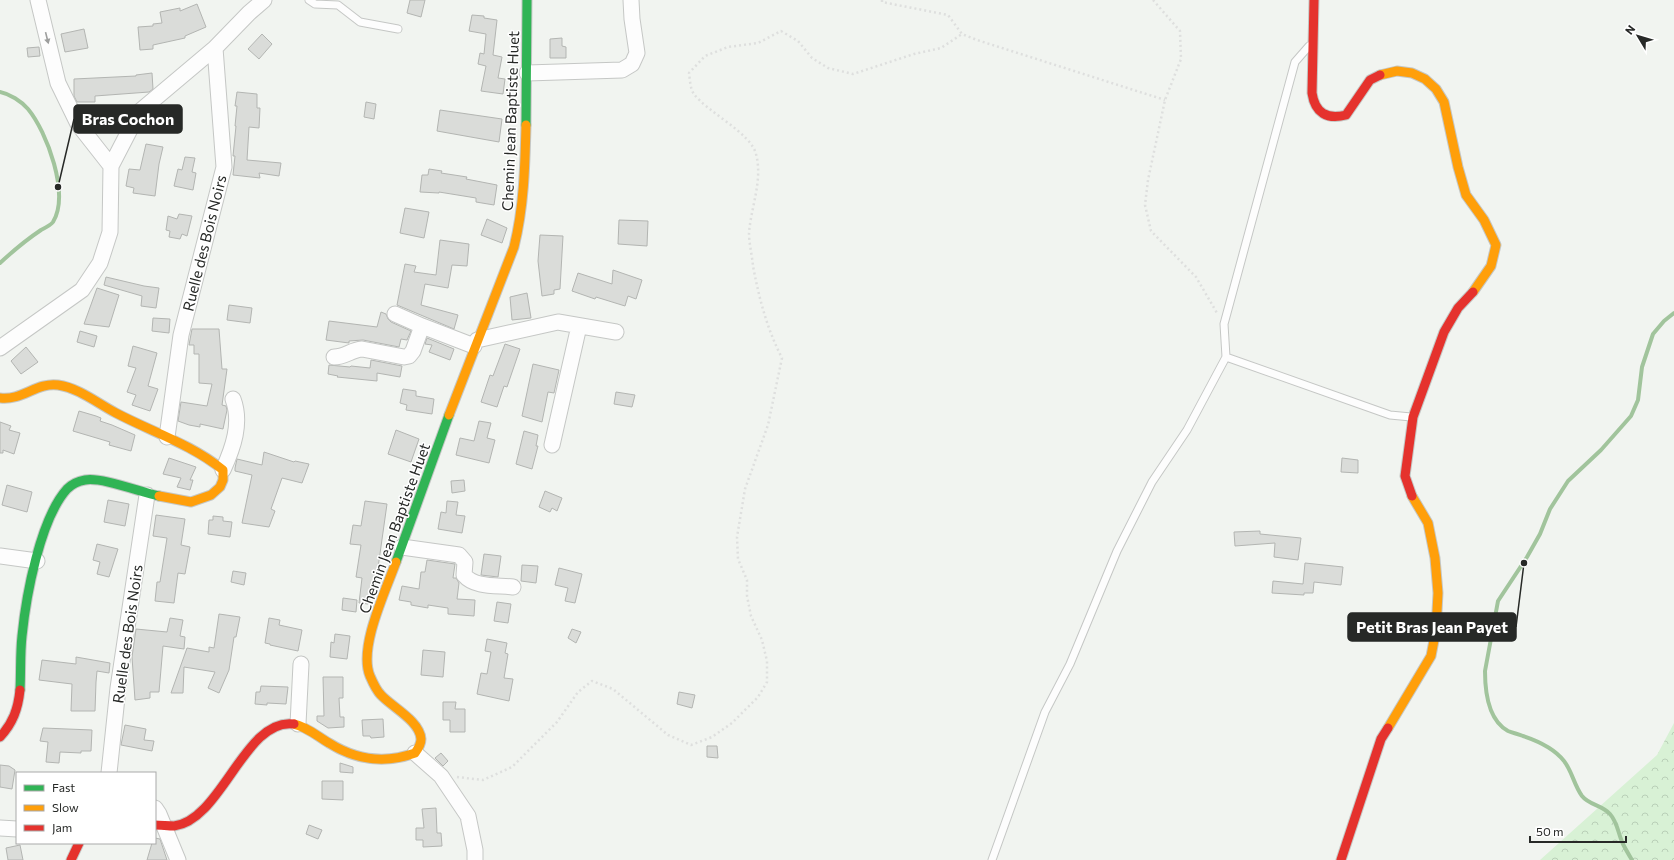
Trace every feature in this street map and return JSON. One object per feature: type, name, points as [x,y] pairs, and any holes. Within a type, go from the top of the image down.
[{"type":"street","points":[[38,0],[58,83],[78,124],[111,166]]},
{"type":"street","points":[[0,348],[82,290],[100,263],[110,232],[111,166],[139,112],[215,48],[248,13],[264,0]]},
{"type":"street","name":"Chemin Jean Baptiste Huet","points":[[415,753],[421,742],[422,736],[413,724],[381,695],[368,672],[367,662],[373,628],[475,343],[503,280],[518,235],[525,193],[527,0]]},
{"type":"street","points":[[527,73],[622,70],[632,64],[637,53],[631,0]]},
{"type":"street","points":[[1314,0],[1312,97],[1317,108],[1326,115],[1338,117],[1346,115],[1370,80],[1383,74],[1397,71],[1412,73],[1425,79],[1436,89],[1444,102],[1458,167],[1466,195],[1484,220],[1496,245],[1491,266],[1477,287],[1458,308],[1444,332],[1413,417],[1408,440],[1405,476],[1412,497],[1428,523],[1435,558],[1438,593],[1436,630],[1431,656],[1380,738],[1341,860]]},
{"type":"street","name":"Ruelle des Bois Noirs","points":[[168,437],[181,335],[224,167],[215,48]]},
{"type":"street","points":[[395,314],[422,326],[475,343],[550,323],[566,322],[579,326],[616,332]]},
{"type":"street","points":[[334,357],[341,357],[356,350],[362,349],[404,357],[409,356],[413,351],[422,326]]},
{"type":"street","points":[[552,445],[579,326]]},
{"type":"street","points":[[0,398],[11,399],[48,385],[59,385],[74,390],[118,414],[168,437],[208,459],[223,470]]},
{"type":"street","points":[[0,737],[5,733],[14,719],[18,707],[22,635],[37,561],[51,516],[66,491],[74,484],[84,480],[95,479],[147,495],[191,502],[212,495],[222,484],[224,477],[223,470],[232,448],[236,428],[237,409],[233,399]]},
{"type":"street","name":"Ruelle des Bois Noirs","points":[[109,772],[118,688],[147,495]]},
{"type":"street","points":[[402,547],[459,555],[465,562],[464,576],[468,580],[474,583],[512,587]]},
{"type":"street","points":[[0,556],[37,561]]},
{"type":"street","points":[[298,724],[301,664]]},
{"type":"street","points":[[160,826],[175,826],[202,809],[216,794],[251,746],[264,733],[276,726],[298,724],[334,746],[366,759],[384,761],[402,758],[415,753],[441,776],[468,816],[475,850],[475,860]]},
{"type":"street","points":[[156,810],[159,814],[160,826],[178,860]]},
{"type":"street","points":[[0,828],[16,829]]},
{"type":"street","points":[[71,860],[79,844]]},
{"type":"lane","points":[[309,0],[315,4],[338,6],[360,22],[398,29]]},
{"type":"lane","points":[[992,860],[1045,712],[1070,664],[1117,551],[1152,482],[1187,430],[1226,357],[1224,324],[1295,62],[1313,40]]},
{"type":"lane","points":[[1226,357],[1390,415],[1413,417]]},
{"type":"path","points":[[882,0],[882,2],[948,15],[962,34],[977,40],[1164,100]]},
{"type":"path","points":[[1153,0],[1180,31],[1181,59],[1164,100],[1148,180],[1145,204],[1151,231],[1196,277],[1224,324]]},
{"type":"path","points":[[441,776],[483,780],[512,767],[557,722],[578,692],[592,681],[612,689],[668,735],[691,745],[712,738],[732,723],[758,697],[767,682],[767,661],[762,640],[751,616],[747,596],[747,580],[738,559],[737,537],[739,517],[745,489],[768,425],[782,358],[773,339],[765,314],[757,287],[752,258],[749,234],[758,171],[756,153],[747,140],[735,128],[703,103],[693,93],[689,73],[705,56],[728,47],[758,43],[781,31],[798,42],[812,58],[828,68],[853,74],[914,54],[941,48],[962,34]]},
{"type":"green space","points":[[1674,723],[1674,860],[1540,860],[1657,755]]},
{"type":"building","points":[[410,0],[425,0],[421,17],[407,13]]},
{"type":"building","points":[[197,4],[206,27],[185,36],[185,38],[153,45],[153,49],[140,50],[138,27],[153,26],[153,24],[162,23],[160,12],[180,8],[180,11]]},
{"type":"building","points":[[472,15],[484,16],[484,18],[497,20],[493,55],[502,57],[498,78],[505,79],[503,94],[481,91],[486,66],[478,64],[480,53],[484,54],[486,34],[469,31]]},
{"type":"building","points":[[84,29],[88,48],[65,52],[61,34]]},
{"type":"building","points":[[262,34],[272,44],[259,59],[248,49]]},
{"type":"building","points":[[562,38],[562,46],[566,47],[566,58],[550,58],[550,39]]},
{"type":"building","points":[[39,47],[40,56],[28,57],[27,48]]},
{"type":"building","points":[[152,73],[153,89],[149,92],[95,96],[95,102],[77,102],[74,96],[74,79],[136,76]]},
{"type":"building","points":[[237,92],[257,94],[257,108],[260,108],[259,128],[249,127],[247,160],[281,163],[279,176],[259,173],[260,178],[233,175],[237,106],[235,106]]},
{"type":"building","points":[[366,102],[376,104],[374,119],[364,117]]},
{"type":"building","points":[[440,110],[502,119],[499,142],[437,131]]},
{"type":"building","points":[[146,144],[163,147],[159,164],[155,196],[133,193],[134,188],[126,186],[129,169],[140,170]]},
{"type":"building","points":[[185,157],[195,158],[192,172],[196,173],[193,190],[174,186],[178,169],[182,170]]},
{"type":"building","points":[[429,169],[442,171],[441,173],[467,177],[466,179],[497,185],[494,205],[476,202],[476,198],[439,192],[420,192],[422,175],[428,175]]},
{"type":"building","points":[[405,208],[429,212],[424,238],[400,233]]},
{"type":"building","points":[[179,214],[192,216],[187,236],[182,234],[180,239],[169,237],[170,231],[166,230],[168,216],[177,219]]},
{"type":"building","points":[[487,219],[507,228],[502,243],[481,235]]},
{"type":"building","points":[[619,220],[648,221],[647,246],[618,244]]},
{"type":"building","points":[[540,235],[563,236],[560,289],[554,290],[554,294],[542,296],[538,261]]},
{"type":"building","points":[[440,240],[469,244],[467,266],[452,265],[448,288],[425,284],[421,305],[458,315],[454,329],[397,305],[405,264],[416,266],[414,272],[436,275]]},
{"type":"building","points":[[613,270],[642,280],[636,299],[628,296],[625,306],[596,297],[595,299],[572,291],[578,273],[612,284]]},
{"type":"building","points":[[106,277],[159,288],[156,308],[141,306],[142,296],[104,285]]},
{"type":"building","points":[[97,288],[119,295],[109,327],[84,324]]},
{"type":"building","points":[[527,293],[531,318],[512,320],[510,297]]},
{"type":"building","points":[[229,305],[252,308],[250,323],[227,320]]},
{"type":"building","points":[[381,312],[386,314],[391,322],[411,331],[407,340],[401,339],[399,347],[363,340],[349,341],[349,343],[326,340],[329,321],[377,327]]},
{"type":"building","points":[[153,318],[170,319],[169,333],[152,331]]},
{"type":"building","points":[[192,329],[219,329],[222,369],[227,369],[222,405],[226,406],[227,410],[223,429],[200,424],[200,427],[178,421],[181,402],[207,406],[212,384],[199,383],[199,354],[194,354],[194,345],[189,345]]},
{"type":"building","points":[[80,331],[97,336],[94,347],[77,342]]},
{"type":"building","points":[[427,338],[454,349],[450,360],[429,352],[432,345],[425,344]]},
{"type":"building","points":[[505,344],[520,349],[507,387],[504,386],[497,407],[481,402],[490,375],[493,376]]},
{"type":"building","points":[[133,346],[157,353],[148,386],[158,389],[150,411],[132,405],[136,395],[127,392],[136,368],[128,366]]},
{"type":"building","points":[[26,347],[38,362],[21,374],[11,361]]},
{"type":"building","points":[[371,360],[402,366],[400,377],[377,373],[377,381],[337,377],[338,376],[328,374],[329,365],[370,368]]},
{"type":"building","points":[[533,364],[559,370],[554,393],[548,392],[542,422],[522,416]]},
{"type":"building","points":[[403,389],[416,391],[416,396],[434,399],[432,414],[406,410],[407,405],[400,403]]},
{"type":"building","points":[[616,392],[635,395],[632,407],[614,404]]},
{"type":"building","points":[[79,411],[101,418],[100,421],[135,435],[131,451],[109,445],[110,442],[73,431]]},
{"type":"building","points":[[479,421],[491,423],[487,438],[495,440],[489,463],[456,455],[460,438],[474,441]]},
{"type":"building","points":[[0,422],[11,426],[9,430],[20,433],[14,454],[3,450],[3,453],[0,453]]},
{"type":"building","points":[[396,430],[419,439],[411,462],[388,454]]},
{"type":"building","points":[[524,431],[538,435],[536,446],[538,446],[532,469],[516,464]]},
{"type":"building","points":[[264,452],[294,462],[309,464],[302,483],[282,478],[271,509],[275,511],[269,527],[242,523],[252,475],[235,471],[237,459],[262,465]]},
{"type":"building","points":[[169,458],[196,467],[190,480],[193,480],[190,490],[177,487],[181,478],[163,474]]},
{"type":"building","points":[[1342,458],[1358,460],[1358,473],[1341,472]]},
{"type":"building","points":[[464,480],[465,491],[452,493],[451,481]]},
{"type":"building","points":[[7,485],[32,492],[27,512],[2,505]]},
{"type":"building","points":[[545,491],[562,498],[557,511],[552,508],[550,512],[539,507]]},
{"type":"building","points":[[108,500],[129,504],[125,526],[104,522]]},
{"type":"building","points":[[365,501],[387,504],[376,582],[368,604],[359,603],[362,578],[356,577],[361,545],[350,544],[353,525],[361,526]]},
{"type":"building","points":[[447,501],[458,502],[456,515],[465,516],[462,533],[438,529],[441,512],[446,513]]},
{"type":"building","points":[[156,515],[185,519],[181,545],[190,547],[185,574],[178,573],[174,603],[155,601],[157,582],[160,582],[167,538],[153,536]]},
{"type":"building","points":[[213,516],[223,517],[223,521],[232,522],[230,537],[208,534],[209,520],[213,520]]},
{"type":"building","points":[[1260,531],[1260,534],[1301,538],[1298,560],[1274,557],[1275,543],[1235,546],[1234,532]]},
{"type":"building","points":[[97,544],[118,549],[109,577],[97,574],[100,562],[93,560]]},
{"type":"building","points":[[484,554],[501,556],[498,577],[481,575]]},
{"type":"building","points":[[427,560],[455,564],[453,578],[456,578],[459,583],[457,599],[475,600],[474,616],[448,614],[448,608],[428,605],[428,608],[411,605],[411,602],[399,600],[402,586],[419,589],[421,572],[425,572]]},
{"type":"building","points":[[1305,563],[1343,567],[1341,585],[1314,582],[1313,593],[1304,593],[1304,595],[1272,593],[1273,581],[1303,584]]},
{"type":"building","points":[[522,565],[538,566],[536,583],[521,581]]},
{"type":"building","points":[[559,568],[582,574],[575,603],[565,601],[568,588],[555,585]]},
{"type":"building","points":[[233,571],[246,573],[244,585],[231,582]]},
{"type":"building","points":[[343,598],[357,600],[356,612],[342,610]]},
{"type":"building","points":[[497,602],[511,604],[508,623],[494,621]]},
{"type":"building","points":[[219,614],[240,617],[236,637],[234,637],[229,670],[219,693],[208,688],[215,672],[184,667],[183,693],[171,693],[187,648],[209,652],[209,647],[214,648]]},
{"type":"building","points":[[170,618],[183,620],[180,636],[185,637],[184,649],[163,646],[159,692],[150,692],[150,698],[135,700],[132,657],[136,629],[167,632]]},
{"type":"building","points":[[269,618],[280,620],[279,625],[302,630],[298,651],[265,643]]},
{"type":"building","points":[[572,629],[581,632],[576,643],[568,638]]},
{"type":"building","points":[[335,634],[350,636],[347,659],[330,657],[331,642],[334,643]]},
{"type":"building","points":[[487,639],[507,643],[505,653],[508,654],[504,678],[513,679],[509,701],[477,694],[481,673],[487,674],[491,652],[485,651]]},
{"type":"building","points":[[423,650],[445,652],[443,677],[421,675]]},
{"type":"building","points":[[76,657],[110,663],[109,673],[97,671],[95,711],[71,711],[72,684],[39,680],[42,660],[76,664]]},
{"type":"building","points":[[323,677],[343,677],[343,698],[339,698],[340,717],[344,717],[344,727],[328,728],[317,721],[317,716],[324,716]]},
{"type":"building","points":[[261,686],[288,687],[286,704],[255,704],[256,692],[260,692]]},
{"type":"building","points":[[679,692],[695,695],[692,708],[677,704]]},
{"type":"building","points":[[443,702],[456,702],[455,709],[465,709],[465,732],[450,732],[450,720],[443,720]]},
{"type":"building","points":[[383,719],[384,737],[371,738],[370,736],[363,736],[362,720]]},
{"type":"building","points":[[125,725],[146,729],[144,740],[154,741],[152,751],[121,745]]},
{"type":"building","points":[[43,728],[92,730],[91,751],[81,751],[81,753],[60,752],[59,763],[46,762],[48,742],[40,741]]},
{"type":"building","points":[[707,746],[717,746],[718,758],[707,757]]},
{"type":"building","points":[[441,753],[448,761],[443,766],[435,758]]},
{"type":"building","points":[[340,763],[353,767],[353,773],[340,772]]},
{"type":"building","points":[[0,765],[9,766],[15,770],[12,789],[0,787]]},
{"type":"building","points":[[322,781],[343,781],[343,800],[322,799]]},
{"type":"building","points":[[436,808],[437,833],[441,833],[442,846],[423,847],[423,840],[416,840],[416,828],[424,828],[422,809]]},
{"type":"building","points":[[309,825],[322,830],[318,839],[306,834]]},
{"type":"building","points":[[156,838],[160,839],[167,860],[147,860],[152,844],[156,844]]},
{"type":"building","points":[[20,845],[23,860],[8,860],[6,848]]},
{"type":"waterway","points":[[0,92],[11,96],[22,103],[35,119],[49,147],[58,180],[59,196],[58,210],[53,222],[25,242],[0,263]]},
{"type":"waterway","points":[[1632,860],[1623,844],[1613,817],[1607,811],[1588,801],[1582,796],[1567,765],[1560,756],[1540,743],[1508,731],[1496,720],[1489,705],[1485,671],[1498,601],[1527,557],[1540,534],[1550,509],[1568,481],[1601,450],[1631,416],[1638,400],[1642,367],[1653,334],[1664,321],[1674,313]]},
{"type":"traffic: fast","points":[[526,125],[527,0]]},
{"type":"traffic: fast","points":[[396,562],[449,415]]},
{"type":"traffic: fast","points":[[20,690],[22,636],[27,600],[42,538],[57,502],[67,489],[78,482],[85,480],[111,483],[159,496]]},
{"type":"traffic: slow","points":[[1380,75],[1397,71],[1412,73],[1425,79],[1436,89],[1444,102],[1458,167],[1466,195],[1484,220],[1496,245],[1491,266],[1473,292]]},
{"type":"traffic: slow","points":[[449,415],[514,247],[522,202],[526,125]]},
{"type":"traffic: slow","points":[[0,398],[15,397],[43,386],[50,385],[58,385],[73,389],[116,413],[198,453],[223,470],[223,480],[220,487],[211,495],[191,502],[159,496]]},
{"type":"traffic: slow","points":[[1388,728],[1431,656],[1436,630],[1438,593],[1435,558],[1428,523],[1412,496]]},
{"type":"traffic: slow","points":[[294,724],[308,729],[339,749],[360,757],[382,759],[393,758],[415,753],[417,750],[421,739],[416,726],[379,693],[370,676],[367,664],[370,635],[380,603],[396,562]]},
{"type":"traffic: jam","points":[[1314,0],[1312,93],[1316,106],[1319,110],[1328,116],[1346,115],[1370,80],[1380,75]]},
{"type":"traffic: jam","points":[[1412,496],[1405,476],[1413,417],[1444,332],[1458,308],[1473,292]]},
{"type":"traffic: jam","points":[[0,737],[14,715],[20,690]]},
{"type":"traffic: jam","points":[[156,825],[174,826],[191,820],[206,807],[247,752],[261,736],[277,726],[294,724]]},
{"type":"traffic: jam","points":[[1341,860],[1381,739],[1388,728]]},
{"type":"traffic: jam","points":[[71,860],[79,844]]},
{"type":"place","name":"Bras Cochon","points":[[58,187]]},
{"type":"place","name":"Petit Bras Jean Payet","points":[[1524,563]]}]
